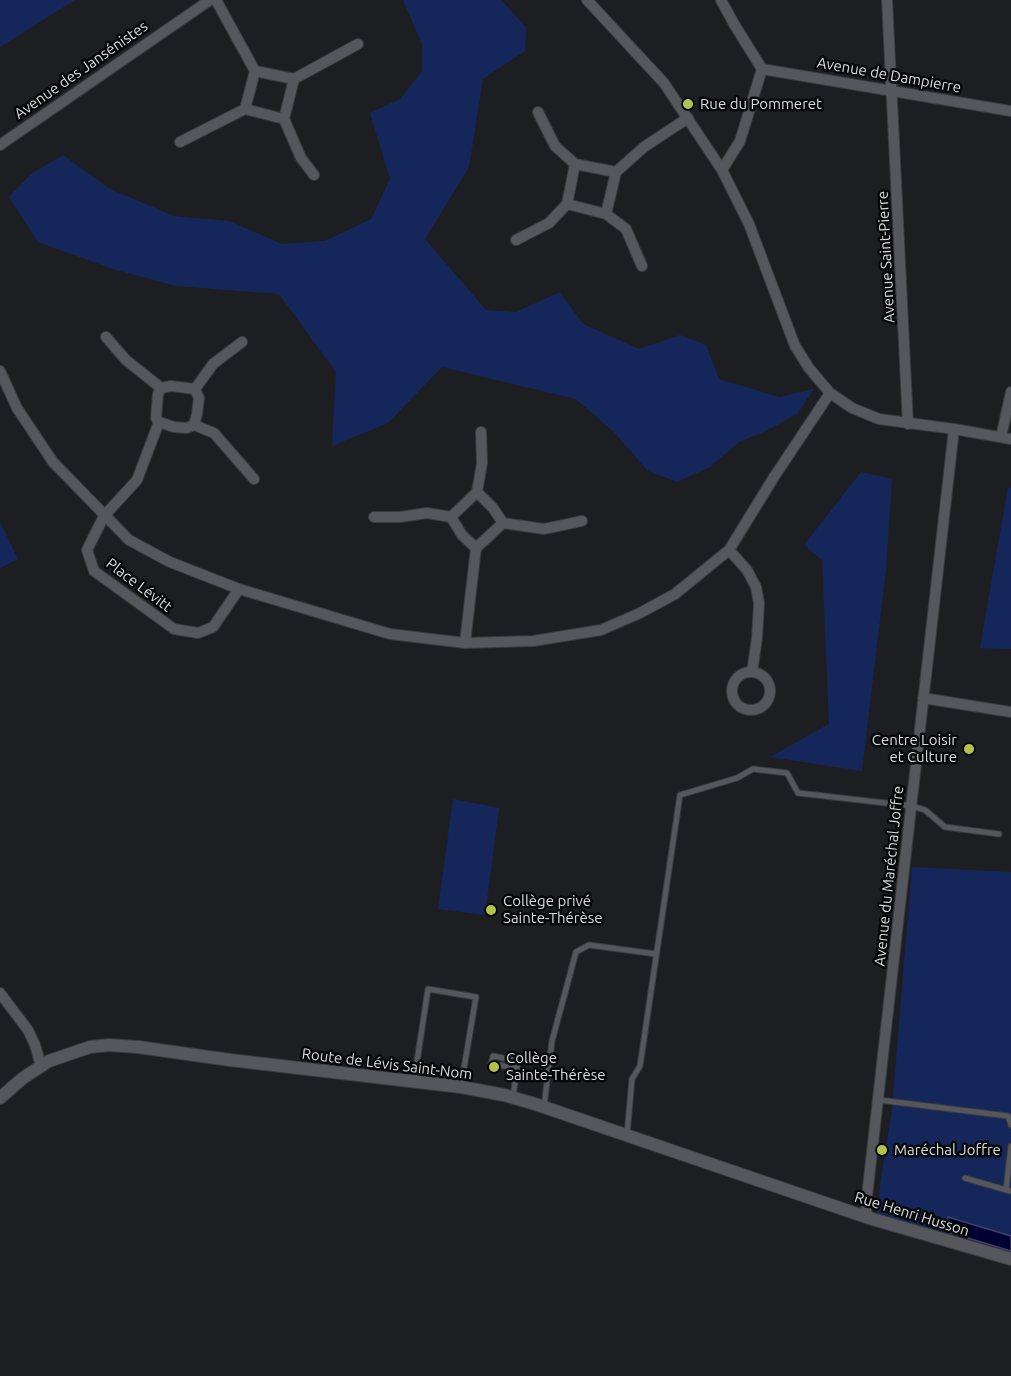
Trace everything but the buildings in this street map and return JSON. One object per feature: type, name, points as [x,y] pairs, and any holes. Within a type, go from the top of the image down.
[{"type":"street","points":[[187,0],[192,12]]},
{"type":"street","name":"Avenue des Jansénistes","points":[[0,144],[210,0]]},
{"type":"street","points":[[216,0],[255,71],[245,109]]},
{"type":"street","points":[[587,0],[664,83],[722,170],[749,224],[795,346],[809,368],[830,393],[852,408],[879,419],[1006,438],[1011,392]]},
{"type":"street","points":[[721,0],[762,69],[741,141],[722,170]]},
{"type":"street","name":"Avenue Saint-Pierre","points":[[887,0],[908,424]]},
{"type":"street","points":[[255,71],[294,80],[358,44]]},
{"type":"street","name":"Avenue de Dampierre","points":[[762,69],[1011,111]]},
{"type":"street","points":[[294,80],[285,118],[301,158],[314,176]]},
{"type":"street","points":[[180,141],[245,109],[285,118]]},
{"type":"street","points":[[538,112],[555,146],[575,164],[616,172]]},
{"type":"street","points":[[606,214],[616,172],[644,147],[688,118]]},
{"type":"street","points":[[516,240],[549,223],[567,204],[575,164]]},
{"type":"street","points":[[567,204],[606,214],[626,229],[642,266]]},
{"type":"street","points":[[106,337],[126,360],[161,388],[171,386],[195,388]]},
{"type":"street","points":[[195,388],[213,364],[242,342]]},
{"type":"street","points":[[0,371],[16,408],[53,462],[129,540],[170,562],[239,589],[390,634],[465,643],[533,641],[601,630],[675,594],[729,550],[830,393]]},
{"type":"street","points":[[161,388],[158,394],[156,418],[159,422],[174,427],[187,428],[194,425],[214,433],[254,479]]},
{"type":"street","points":[[194,425],[199,398],[195,388]]},
{"type":"street","name":"Place Lévitt","points":[[159,422],[137,480],[104,516],[87,550],[94,571],[174,629],[198,633],[213,627],[239,589]]},
{"type":"street","name":"Avenue du Maréchal Joffre","points":[[869,1218],[866,1211],[867,1196],[954,429]]},
{"type":"street","points":[[451,517],[477,492],[482,463],[481,432]]},
{"type":"street","points":[[477,492],[493,508],[503,523],[544,529],[582,521]]},
{"type":"street","points":[[374,517],[400,517],[427,513],[451,517],[462,535],[476,548]]},
{"type":"street","points":[[465,643],[476,548],[503,523]]},
{"type":"street","points":[[729,550],[747,570],[756,587],[759,603],[758,638],[752,672]]},
{"type":"street","points":[[923,698],[1011,711]]},
{"type":"street","points":[[0,993],[28,1030],[41,1066]]},
{"type":"street","name":"Route de Lévis Saint-Nom","points":[[0,1098],[41,1066],[59,1057],[90,1047],[116,1045],[461,1087],[513,1097],[806,1195]]},
{"type":"street","name":"Rue Henri Husson","points":[[806,1195],[869,1218],[1011,1259]]},
{"type":"lane","points":[[627,1135],[632,1079],[640,1066],[680,795],[737,778],[753,769],[787,773],[798,793],[912,806],[925,810],[945,827],[999,834]]},
{"type":"lane","points":[[544,1107],[552,1041],[576,952],[589,945],[656,954]]},
{"type":"lane","points":[[414,1081],[428,988],[476,997],[461,1087]]},
{"type":"lane","points":[[513,1097],[518,1061],[493,1056],[491,1064],[517,1068]]},
{"type":"lane","points":[[879,1100],[1008,1116],[1011,1125]]},
{"type":"lane","points":[[965,1178],[1009,1190],[1011,1146]]},
{"type":"shaded area","points":[[0,0],[75,0],[0,47]]},
{"type":"shaded area","points":[[403,0],[501,0],[526,27],[525,51],[483,79],[469,167],[425,239],[486,310],[516,312],[560,292],[583,324],[639,349],[680,335],[706,345],[719,379],[779,397],[814,389],[797,414],[764,432],[739,442],[710,467],[677,482],[648,471],[614,432],[576,399],[442,367],[388,423],[332,446],[336,372],[279,294],[177,286],[116,270],[38,242],[9,197],[31,174],[63,155],[110,189],[174,216],[229,221],[282,244],[325,241],[371,219],[390,179],[370,113],[400,99],[422,71],[422,44]]},
{"type":"shaded area","points":[[861,472],[892,479],[886,569],[862,771],[770,757],[829,724],[822,560],[804,545]]},
{"type":"shaded area","points":[[1008,487],[1011,488],[1011,649],[980,648]]},
{"type":"shaded area","points":[[0,522],[18,559],[0,568]]},
{"type":"shaded area","points":[[453,799],[499,808],[485,915],[438,909]]},
{"type":"shaded area","points":[[912,867],[1011,872],[1011,1257],[876,1212],[892,1109]]},
{"type":"shaded area","points":[[948,1217],[1011,1236],[1011,1251],[945,1231]]},
{"type":"place","name":"Rue du Pommeret","points":[[688,104]]},
{"type":"place","name":"Centre Loisir et Culture","points":[[969,749]]},
{"type":"place","name":"Collège privé Sainte-Thérèse","points":[[491,910]]},
{"type":"place","name":"Collège Sainte-Thérèse","points":[[494,1067]]},
{"type":"place","name":"Maréchal Joffre","points":[[882,1150]]}]
